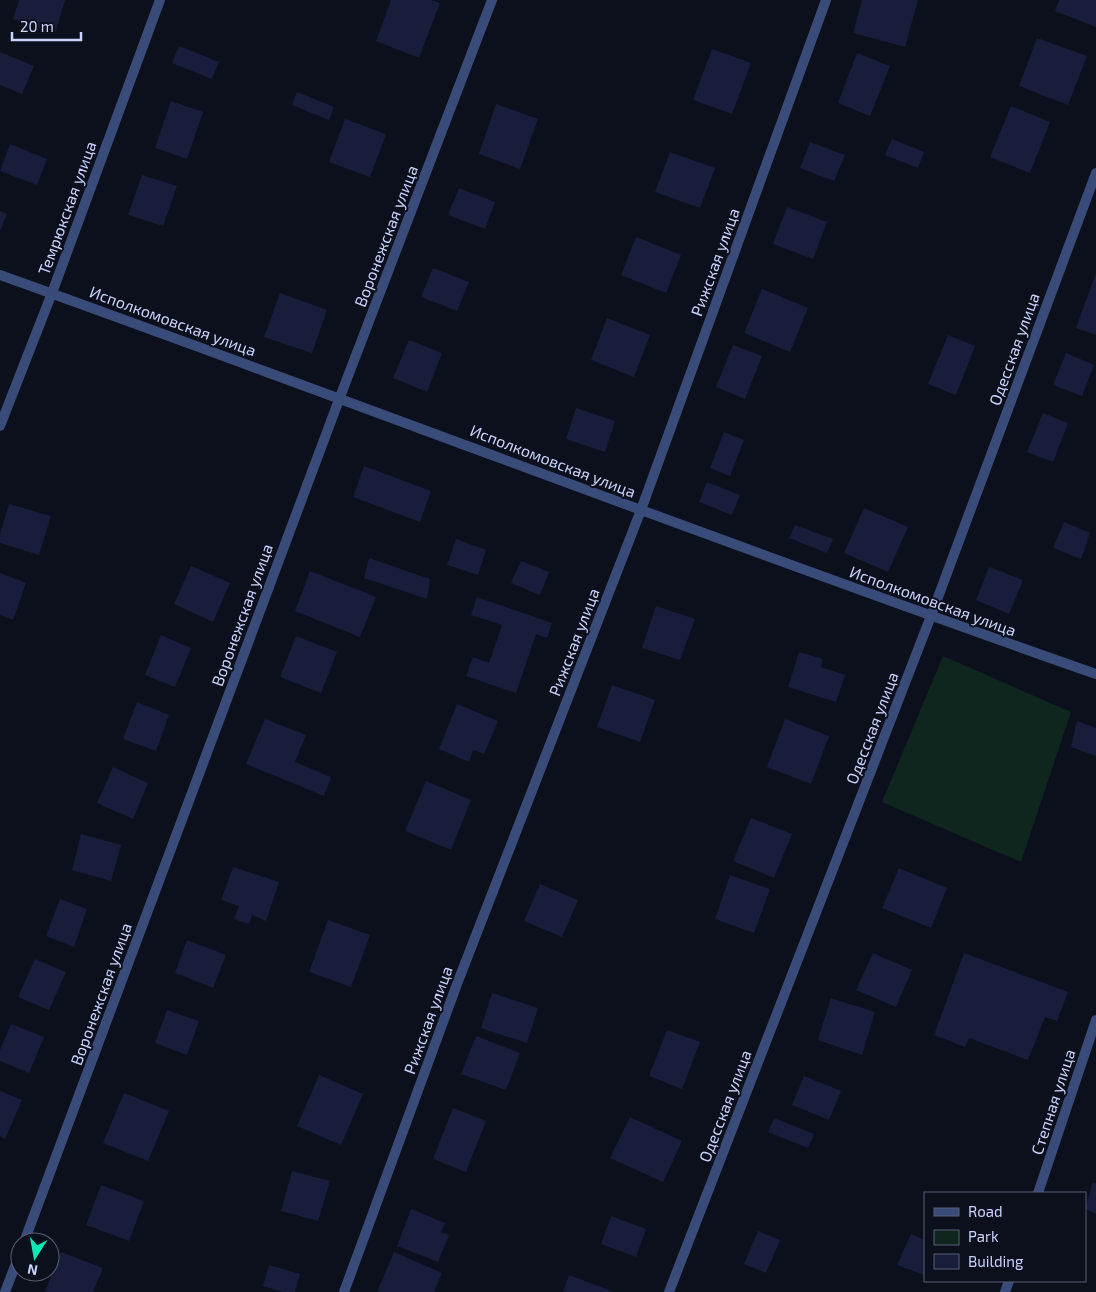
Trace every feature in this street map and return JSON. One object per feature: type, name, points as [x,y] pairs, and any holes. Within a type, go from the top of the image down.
[{"type":"street","name":"Темрюкская улица","points":[[0,426],[52,293],[160,0]]},
{"type":"street","name":"Воронежская улица","points":[[28,1232],[340,397],[492,0]]},
{"type":"street","name":"Рижская улица","points":[[344,1292],[457,984],[641,510],[826,0]]},
{"type":"street","name":"Одесская улица","points":[[669,1292],[931,616],[1096,173]]},
{"type":"street","name":"Исполкомовская улица","points":[[0,275],[340,397],[931,616],[1096,674]]},
{"type":"street","name":"Степная улица","points":[[1038,1192],[1096,1020]]},
{"type":"green space","points":[[943,656],[1071,712],[1021,862],[882,802]]},
{"type":"building","points":[[19,0],[65,0],[55,33],[13,19]]},
{"type":"building","points":[[391,0],[432,0],[440,3],[419,58],[376,41]]},
{"type":"building","points":[[862,0],[918,0],[905,47],[853,33]]},
{"type":"building","points":[[1059,0],[1096,0],[1096,27],[1055,11]]},
{"type":"building","points":[[1037,38],[1087,56],[1068,105],[1019,86]]},
{"type":"building","points":[[179,46],[219,62],[212,79],[172,63]]},
{"type":"building","points":[[712,49],[751,63],[732,114],[693,100]]},
{"type":"building","points":[[0,52],[34,66],[22,94],[0,85]]},
{"type":"building","points":[[857,53],[890,66],[870,116],[838,103]]},
{"type":"building","points":[[297,92],[334,107],[329,120],[292,105]]},
{"type":"building","points":[[171,101],[203,112],[187,159],[155,148]]},
{"type":"building","points":[[496,104],[538,119],[520,169],[479,154]]},
{"type":"building","points":[[1011,106],[1050,122],[1030,173],[990,157]]},
{"type":"building","points":[[345,119],[386,134],[370,177],[329,162]]},
{"type":"building","points":[[892,139],[924,152],[918,168],[885,155]]},
{"type":"building","points":[[810,142],[845,155],[834,181],[800,168]]},
{"type":"building","points":[[10,144],[47,159],[37,185],[0,171]]},
{"type":"building","points":[[670,152],[715,168],[700,208],[655,192]]},
{"type":"building","points":[[142,175],[177,186],[163,226],[128,215]]},
{"type":"building","points":[[459,188],[495,202],[485,229],[448,215]]},
{"type":"building","points":[[787,207],[827,222],[813,259],[773,244]]},
{"type":"building","points":[[0,211],[7,214],[0,231]]},
{"type":"building","points":[[636,237],[681,255],[666,293],[621,275]]},
{"type":"building","points":[[433,268],[469,282],[457,311],[421,297]]},
{"type":"building","points":[[1096,273],[1096,335],[1076,328]]},
{"type":"building","points":[[762,289],[808,308],[790,352],[744,333]]},
{"type":"building","points":[[280,293],[327,310],[312,353],[264,337]]},
{"type":"building","points":[[607,318],[650,335],[634,377],[591,360]]},
{"type":"building","points":[[948,335],[975,346],[956,395],[928,384]]},
{"type":"building","points":[[409,340],[442,353],[427,392],[393,378]]},
{"type":"building","points":[[733,345],[762,356],[745,399],[716,387]]},
{"type":"building","points":[[1066,353],[1094,365],[1082,396],[1053,385]]},
{"type":"building","points":[[576,408],[615,421],[605,452],[566,439]]},
{"type":"building","points":[[1043,413],[1068,423],[1053,462],[1027,452]]},
{"type":"building","points":[[724,432],[744,440],[730,476],[710,468]]},
{"type":"building","points":[[364,466],[431,491],[420,522],[353,497]]},
{"type":"building","points":[[707,482],[740,495],[732,515],[699,502]]},
{"type":"building","points":[[9,504],[51,516],[39,555],[0,543],[0,534]]},
{"type":"building","points":[[864,508],[908,527],[888,572],[844,553]]},
{"type":"building","points":[[1064,522],[1090,533],[1081,559],[1053,548]]},
{"type":"building","points":[[795,525],[833,539],[827,553],[789,538]]},
{"type":"building","points":[[456,539],[486,550],[478,575],[447,565]]},
{"type":"building","points":[[369,558],[430,579],[427,599],[364,578]]},
{"type":"building","points":[[521,561],[549,572],[540,595],[511,583]]},
{"type":"building","points":[[191,566],[230,583],[213,622],[174,604]]},
{"type":"building","points":[[989,567],[1023,580],[1009,614],[976,600]]},
{"type":"building","points":[[310,571],[376,597],[360,637],[295,611]]},
{"type":"building","points":[[0,573],[26,583],[13,620],[0,615]]},
{"type":"building","points":[[477,597],[552,623],[547,638],[536,634],[516,693],[466,676],[473,657],[489,663],[502,625],[471,615]]},
{"type":"building","points":[[656,606],[695,619],[680,660],[642,648]]},
{"type":"building","points":[[161,635],[191,648],[175,687],[145,675]]},
{"type":"building","points":[[296,636],[337,652],[321,693],[280,677]]},
{"type":"building","points":[[799,652],[823,659],[821,667],[845,675],[836,702],[788,687]]},
{"type":"building","points":[[612,685],[655,700],[640,742],[597,727]]},
{"type":"building","points":[[137,702],[169,715],[156,751],[123,739]]},
{"type":"building","points":[[457,704],[498,721],[484,754],[473,750],[469,762],[439,749]]},
{"type":"building","points":[[265,719],[306,735],[295,762],[331,777],[324,796],[246,764]]},
{"type":"building","points":[[785,719],[829,736],[811,784],[767,767]]},
{"type":"building","points":[[1077,721],[1096,728],[1096,756],[1071,747]]},
{"type":"building","points":[[113,767],[148,783],[133,819],[97,803]]},
{"type":"building","points":[[426,781],[471,800],[451,850],[405,831]]},
{"type":"building","points":[[751,818],[792,834],[774,878],[733,861]]},
{"type":"building","points":[[81,834],[121,845],[111,881],[72,870]]},
{"type":"building","points":[[233,867],[279,882],[266,921],[252,915],[249,924],[234,919],[239,906],[221,900]]},
{"type":"building","points":[[899,868],[947,888],[931,928],[882,908]]},
{"type":"building","points":[[730,875],[770,889],[754,933],[715,919]]},
{"type":"building","points":[[540,884],[578,900],[562,937],[524,921]]},
{"type":"building","points":[[60,899],[87,909],[74,947],[46,936]]},
{"type":"building","points":[[328,920],[370,935],[351,987],[309,972]]},
{"type":"building","points":[[187,940],[226,955],[213,988],[175,973]]},
{"type":"building","points":[[873,953],[912,970],[896,1007],[856,990]]},
{"type":"building","points":[[964,953],[1068,992],[1057,1021],[1045,1017],[1028,1060],[969,1038],[965,1047],[934,1035]]},
{"type":"building","points":[[35,959],[66,972],[49,1010],[18,997]]},
{"type":"building","points":[[492,993],[538,1008],[527,1043],[481,1028]]},
{"type":"building","points":[[831,998],[875,1012],[862,1055],[818,1040]]},
{"type":"building","points":[[167,1010],[199,1021],[187,1055],[155,1043]]},
{"type":"building","points":[[11,1024],[44,1037],[29,1073],[0,1061],[0,1050]]},
{"type":"building","points":[[667,1030],[700,1042],[682,1089],[649,1076]]},
{"type":"building","points":[[476,1036],[520,1053],[506,1090],[461,1074]]},
{"type":"building","points":[[319,1075],[363,1094],[341,1145],[297,1126]]},
{"type":"building","points":[[804,1076],[841,1091],[829,1120],[792,1105]]},
{"type":"building","points":[[0,1091],[22,1100],[5,1139],[0,1136]]},
{"type":"building","points":[[124,1093],[169,1111],[148,1161],[103,1143]]},
{"type":"building","points":[[453,1108],[486,1121],[466,1172],[433,1159]]},
{"type":"building","points":[[630,1117],[682,1141],[663,1182],[610,1158]]},
{"type":"building","points":[[774,1118],[814,1134],[808,1148],[768,1132]]},
{"type":"building","points":[[292,1171],[330,1181],[318,1221],[281,1211]]},
{"type":"building","points":[[1093,1182],[1096,1183],[1096,1214],[1086,1209]]},
{"type":"building","points":[[101,1185],[144,1201],[129,1241],[86,1225]]},
{"type":"building","points":[[411,1209],[445,1223],[441,1232],[449,1235],[438,1262],[397,1246]]},
{"type":"building","points":[[611,1216],[646,1229],[636,1257],[601,1244]]},
{"type":"building","points":[[758,1231],[780,1240],[766,1273],[744,1264]]},
{"type":"building","points":[[911,1234],[924,1240],[924,1275],[897,1265]]},
{"type":"building","points":[[61,1252],[103,1268],[93,1292],[45,1292],[49,1282],[60,1282]]},
{"type":"building","points":[[394,1252],[442,1273],[434,1292],[377,1292]]},
{"type":"building","points":[[269,1265],[300,1274],[295,1292],[283,1292],[263,1286]]},
{"type":"building","points":[[569,1275],[614,1292],[563,1292]]}]
